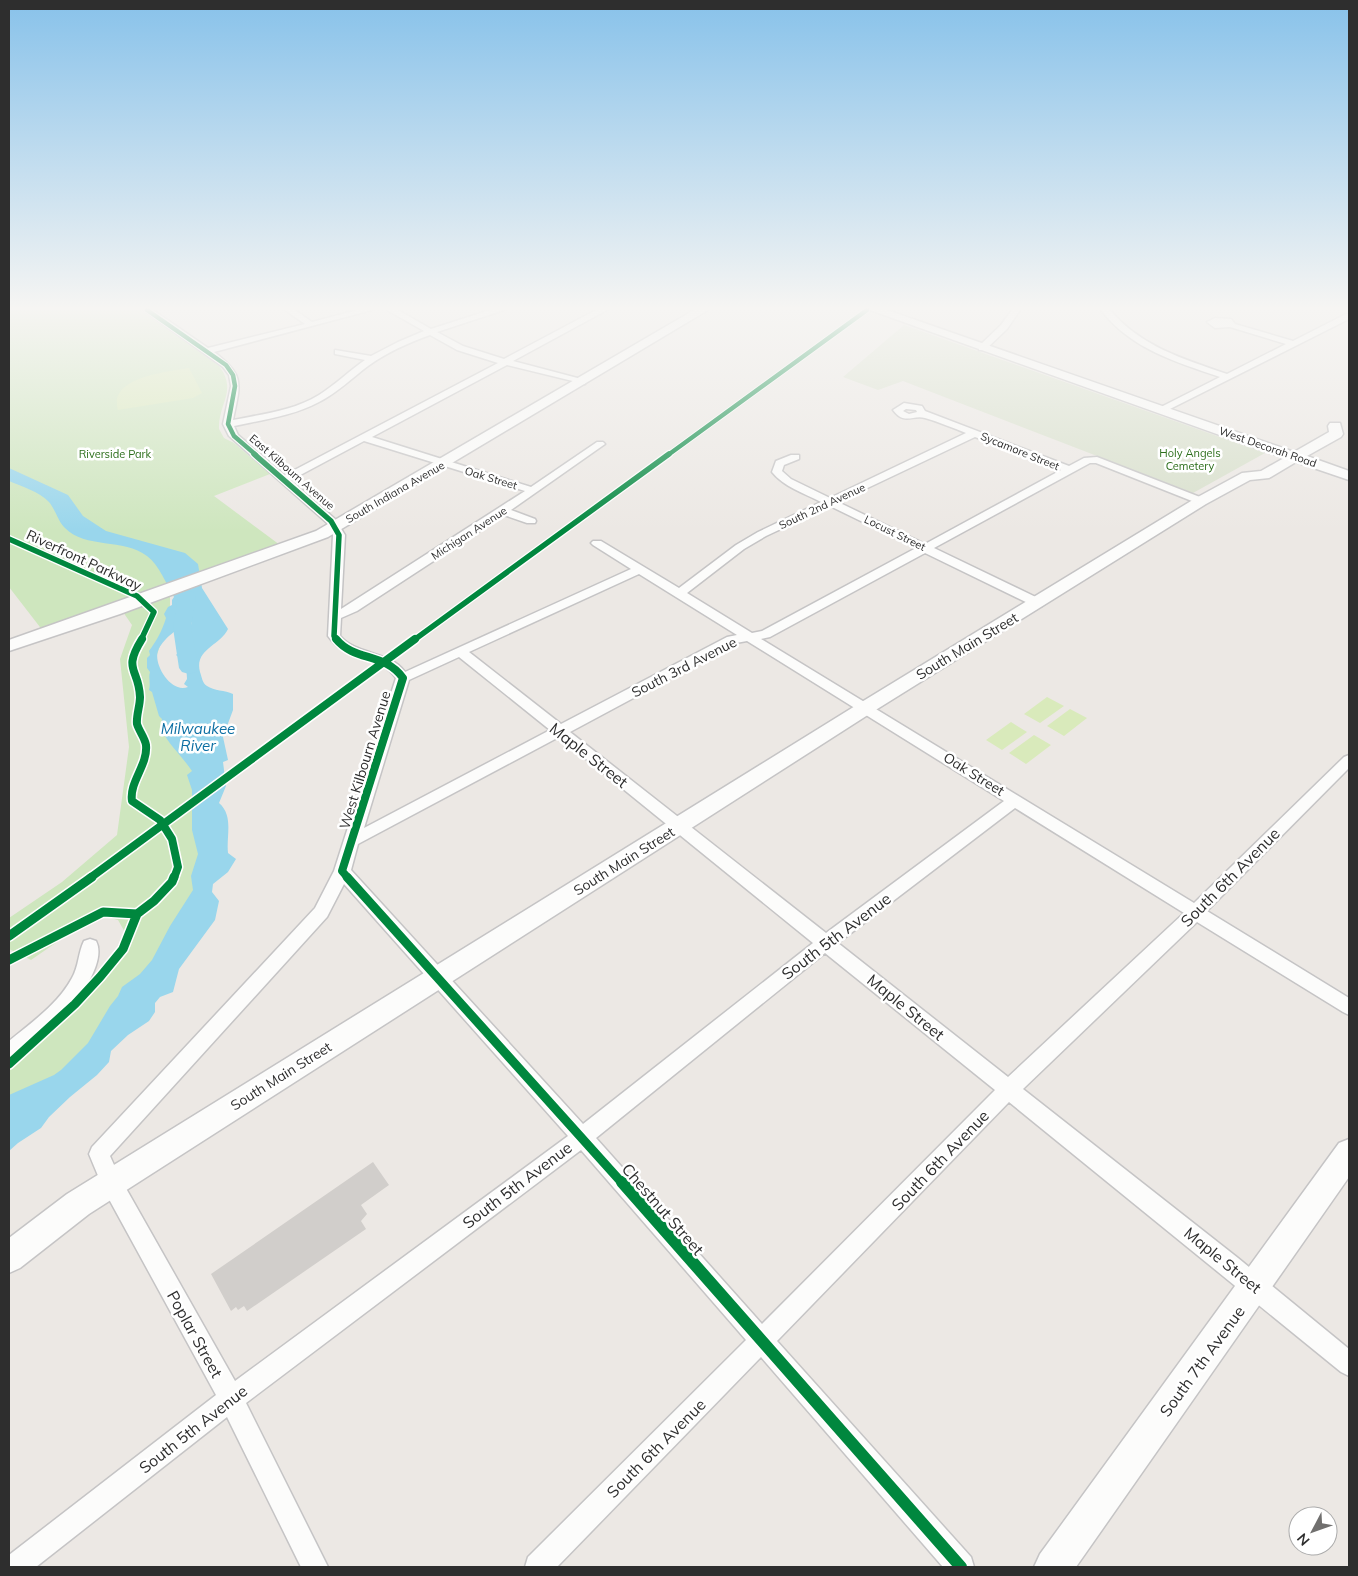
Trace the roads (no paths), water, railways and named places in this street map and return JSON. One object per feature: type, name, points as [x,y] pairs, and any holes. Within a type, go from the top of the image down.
[{"type":"street","points":[[235,384],[228,424],[279,413],[316,401],[339,384]]},
{"type":"street","points":[[284,480],[466,384]]},
{"type":"street","name":"South Indiana Avenue","points":[[9,646],[158,594],[335,528],[579,384]]},
{"type":"street","name":"West Decorah Road","points":[[1085,384],[1349,476]]},
{"type":"street","points":[[1162,410],[1214,384]]},
{"type":"street","name":"Sycamore Street","points":[[922,413],[1069,470],[1088,460],[1097,460],[1201,501]]},
{"type":"street","name":"South Main Street","points":[[1247,476],[1247,470],[1280,451],[1320,429],[1335,426],[1349,418]]},
{"type":"street","name":"East Kilbourn Avenue","points":[[228,424],[234,436],[331,521],[338,535],[334,636],[349,651],[386,663]]},
{"type":"street","name":"South Main Street","points":[[9,1257],[78,1204],[867,707],[1201,501],[1247,476],[1264,475],[1336,434],[1335,426]]},
{"type":"street","name":"South 2nd Avenue","points":[[679,594],[740,547],[762,534],[975,433]]},
{"type":"street","name":"Oak Street","points":[[364,438],[531,490]]},
{"type":"street","name":"Michigan Avenue","points":[[335,616],[354,608],[503,511],[600,444]]},
{"type":"street","name":"Locust Street","points":[[795,457],[780,463],[777,472],[787,481],[1038,602]]},
{"type":"street","name":"South 3rd Avenue","points":[[353,840],[732,640],[766,634],[1069,470]]},
{"type":"street","points":[[503,511],[531,520]]},
{"type":"street","name":"Oak Street","points":[[598,543],[867,707],[1195,913],[1349,1007]]},
{"type":"street","points":[[403,678],[462,653],[640,569]]},
{"type":"street","name":"Maple Street","points":[[462,653],[1255,1286],[1349,1364]]},
{"type":"street","name":"West Kilbourn Avenue","points":[[111,1183],[99,1154],[321,912],[342,871],[353,840],[403,678],[394,667],[386,663]]},
{"type":"street","name":"South 6th Avenue","points":[[538,1567],[762,1342],[1009,1089],[1195,913],[1349,760]]},
{"type":"street","name":"South 5th Avenue","points":[[15,1567],[231,1399],[582,1137],[825,943],[1016,800]]},
{"type":"street","name":"Chestnut Street","points":[[342,871],[582,1137],[961,1567]]},
{"type":"street","points":[[9,1052],[68,1001],[78,988],[87,967],[90,946]]},
{"type":"street","name":"South 7th Avenue","points":[[1053,1567],[1349,1153]]},
{"type":"street","name":"Poplar Street","points":[[111,1183],[231,1399],[315,1567]]},
{"type":"water","name":"Milwaukee River","points":[[9,468],[68,495],[83,516],[106,531],[185,553],[198,564],[202,588],[228,629],[204,653],[199,664],[205,685],[233,694],[233,710],[223,737],[228,760],[223,762],[226,786],[219,803],[224,808],[228,820],[228,853],[236,859],[228,872],[213,884],[212,892],[219,901],[215,920],[179,969],[173,992],[160,997],[155,1003],[155,1012],[149,1021],[128,1035],[111,1051],[109,1062],[97,1075],[70,1097],[49,1117],[41,1128],[9,1151],[9,1095],[54,1075],[88,1043],[122,987],[140,974],[152,960],[170,926],[193,890],[191,876],[198,854],[192,830],[192,790],[187,775],[192,771],[161,729],[162,719],[159,716],[152,692],[149,690],[150,672],[147,668],[147,658],[163,627],[166,618],[164,614],[168,607],[172,605],[174,597],[159,570],[147,556],[138,550],[83,539],[73,534],[63,526],[45,498],[9,481]],"holes":[[[189,621],[192,621],[189,633],[180,644],[179,652],[176,655],[186,663],[187,679],[184,684],[188,687],[182,688],[175,686],[165,676],[157,657],[163,642],[171,634]]]},
{"type":"waterway","name":"Milwaukee River","points":[[187,596],[182,628],[189,668]]},
{"type":"park label","name":"Riverside Park","points":[[115,454]]},
{"type":"park label","name":"Holy Angels Cemetery","points":[[1190,459]]}]
